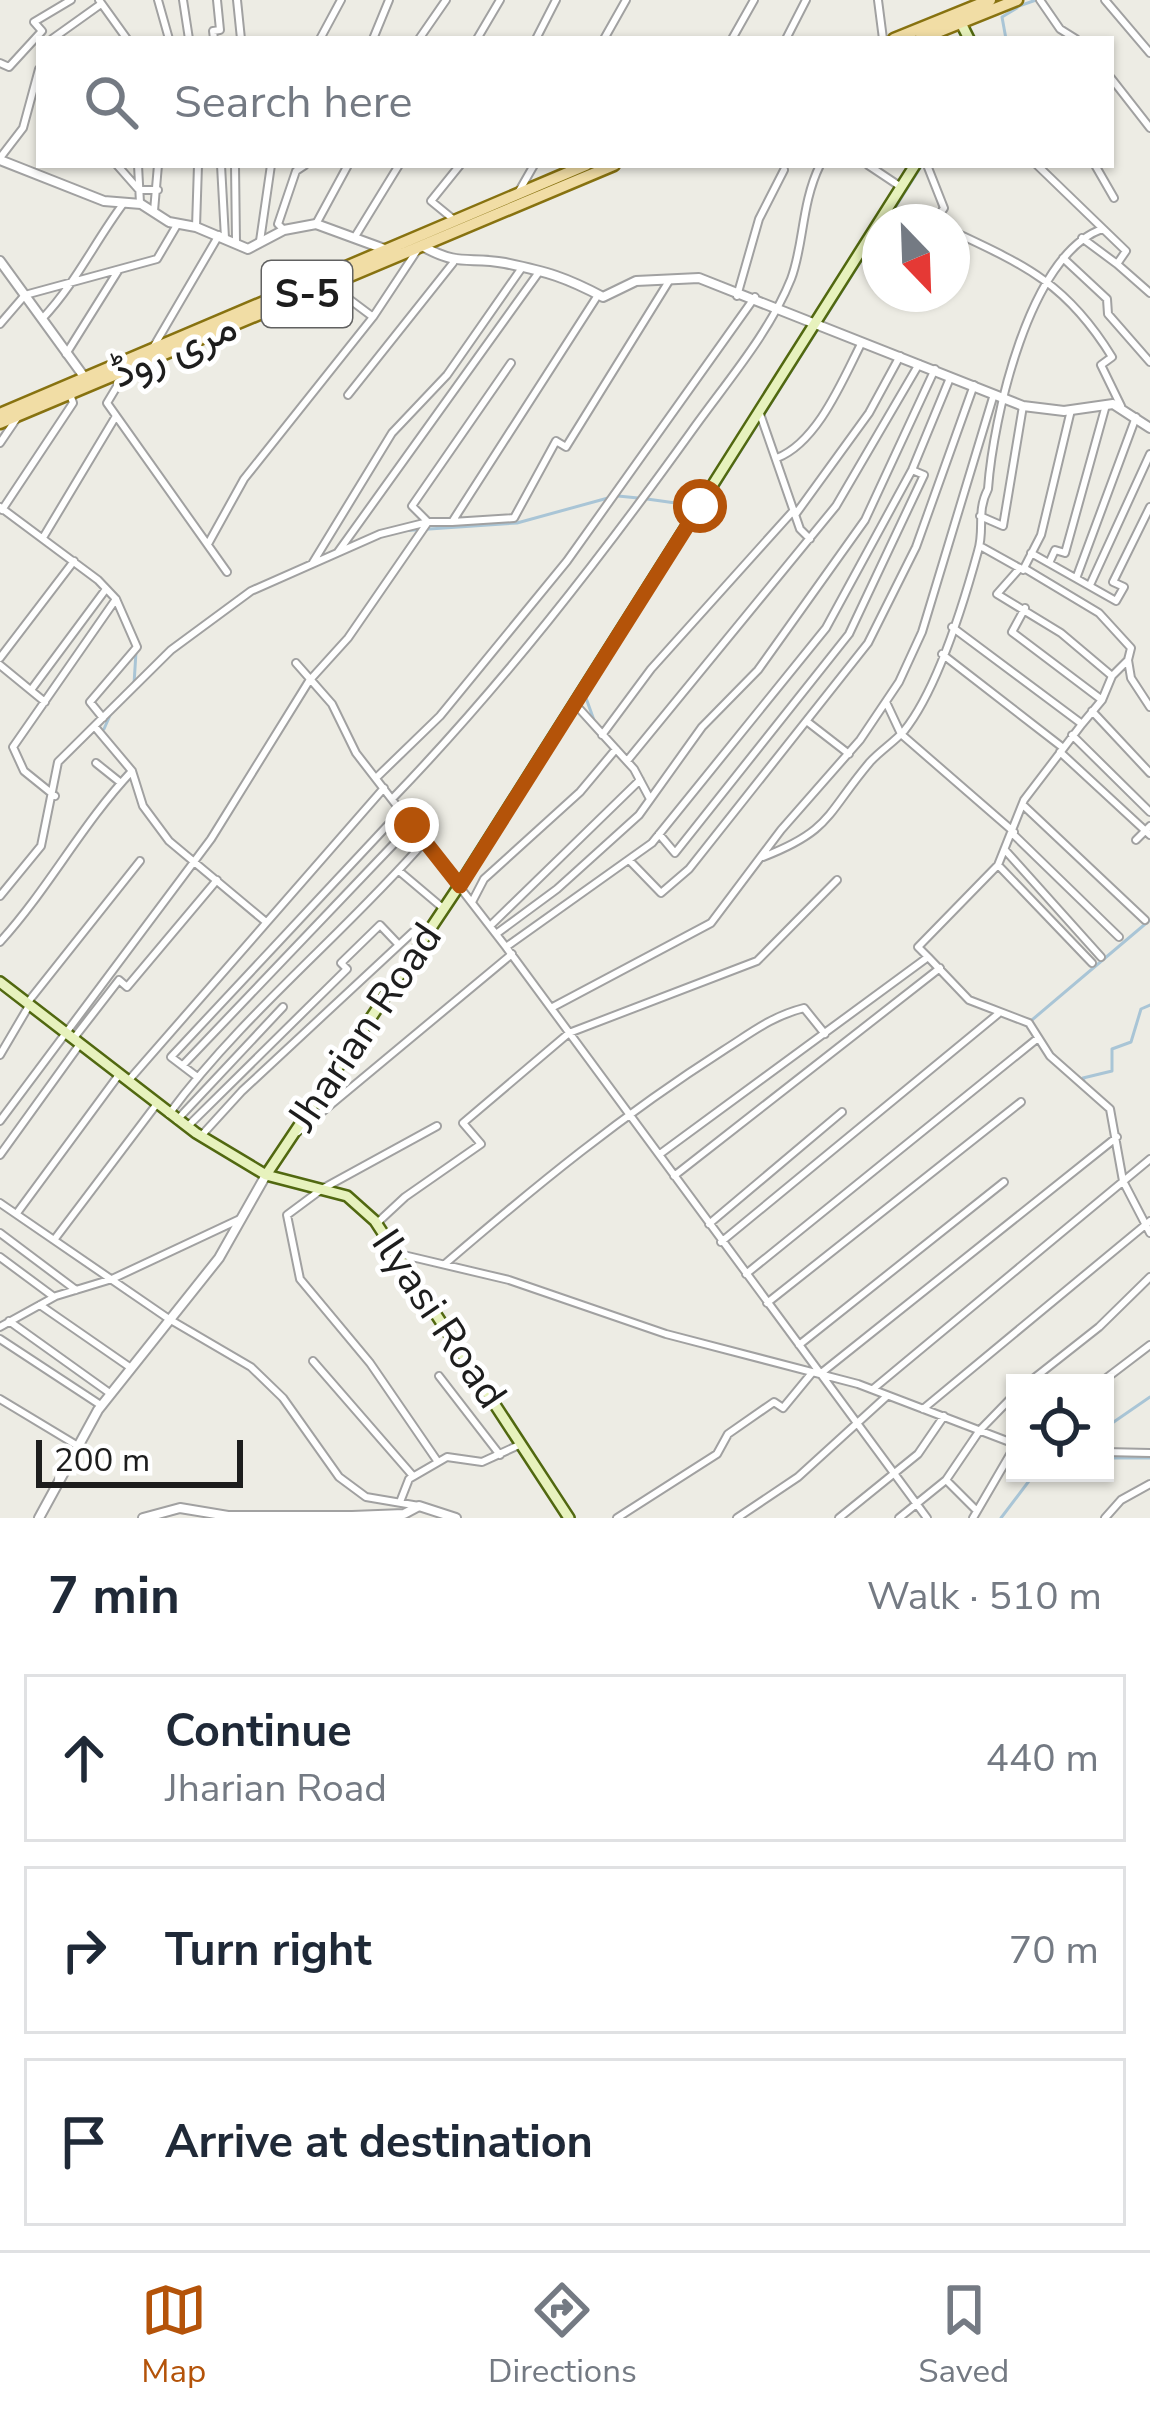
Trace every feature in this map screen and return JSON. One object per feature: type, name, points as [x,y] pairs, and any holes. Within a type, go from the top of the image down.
[{"type":"main road","points":[[927,36],[961,22],[990,0]]},
{"type":"main road","points":[[904,36],[1017,0]]},
{"type":"main road","points":[[961,22],[968,36]]},
{"type":"main road","name":"مری روڈ","points":[[0,414],[70,394],[160,349],[579,168]]},
{"type":"main road","name":"مری روڈ","points":[[0,423],[85,378],[329,284],[607,168]]},
{"type":"main road","name":"Jharian Road","points":[[266,1175],[460,886],[913,168]]},
{"type":"main road","name":"Ilyasi Road","points":[[0,982],[201,1136],[266,1175],[347,1196],[376,1224],[569,1518]]},
{"type":"street","points":[[37,36],[42,31],[34,22],[71,0]]},
{"type":"street","points":[[158,0],[168,36]]},
{"type":"street","points":[[183,0],[189,36]]},
{"type":"street","points":[[214,36],[220,30],[217,0]]},
{"type":"street","points":[[237,0],[241,36]]},
{"type":"street","points":[[322,36],[340,0]]},
{"type":"street","points":[[374,36],[389,0]]},
{"type":"street","points":[[421,36],[446,0]]},
{"type":"street","points":[[479,36],[500,0]]},
{"type":"street","points":[[538,36],[556,0]]},
{"type":"street","points":[[606,36],[626,0]]},
{"type":"street","points":[[734,36],[754,0]]},
{"type":"street","points":[[788,36],[806,0]]},
{"type":"street","points":[[878,0],[883,36]]},
{"type":"street","points":[[1040,0],[1060,29],[1071,36]]},
{"type":"street","points":[[1105,0],[1150,53]]},
{"type":"street","points":[[56,36],[100,2],[125,36]]},
{"type":"street","points":[[0,64],[9,67],[36,38]]},
{"type":"street","points":[[36,80],[23,128],[0,159],[123,204],[141,204]]},
{"type":"street","points":[[1114,82],[1150,128]]},
{"type":"street","points":[[119,168],[139,190],[158,190]]},
{"type":"street","points":[[138,168],[141,204],[153,215],[177,225],[196,226],[248,249],[284,230],[316,224],[387,250]]},
{"type":"street","points":[[153,215],[158,168]]},
{"type":"street","points":[[196,226],[198,168]]},
{"type":"street","points":[[160,349],[222,237],[221,168]]},
{"type":"street","points":[[235,168],[236,242]]},
{"type":"street","points":[[260,245],[271,168]]},
{"type":"street","points":[[284,230],[278,224],[301,168]]},
{"type":"street","points":[[316,224],[346,168]]},
{"type":"street","points":[[356,235],[397,168]]},
{"type":"street","points":[[456,221],[431,202],[458,168]]},
{"type":"street","points":[[517,195],[531,168]]},
{"type":"street","points":[[392,799],[470,718],[538,626],[581,582],[776,306],[792,276],[799,226],[819,168]]},
{"type":"street","points":[[872,168],[901,187]]},
{"type":"street","points":[[928,168],[942,204]]},
{"type":"street","points":[[1040,168],[1126,251],[1118,264]]},
{"type":"street","points":[[1097,168],[1114,198]]},
{"type":"street","points":[[737,296],[759,219],[784,170]]},
{"type":"street","points":[[42,320],[77,281],[97,238],[123,204]]},
{"type":"street","points":[[0,324],[26,296],[157,260],[177,225]]},
{"type":"street","points":[[551,1008],[711,923],[886,702],[936,596],[1008,364],[1063,258],[1082,238],[1102,229]]},
{"type":"street","points":[[1082,238],[1150,292]]},
{"type":"street","points":[[970,240],[1052,281],[1092,325],[1112,358],[1101,365],[1120,406]]},
{"type":"street","points":[[208,544],[244,479],[373,317],[420,246],[453,263],[507,263],[571,277],[606,297],[636,281],[699,278],[1023,406],[1071,410],[1120,406],[1150,428]]},
{"type":"street","points":[[1063,258],[1107,299],[1108,314],[1150,362]]},
{"type":"street","points":[[347,395],[453,263]]},
{"type":"street","points":[[1,267],[85,378]]},
{"type":"street","points":[[311,566],[392,433],[446,375],[521,269]]},
{"type":"street","points":[[66,354],[118,271]]},
{"type":"street","points":[[336,555],[539,272]]},
{"type":"street","points":[[0,896],[41,846],[55,796],[58,762],[193,631],[251,591],[380,534],[428,522],[514,518],[556,441],[566,447],[670,278]]},
{"type":"street","points":[[329,284],[373,317]]},
{"type":"street","points":[[452,522],[598,295]]},
{"type":"street","points":[[376,778],[440,716],[567,561],[755,297]]},
{"type":"street","points":[[777,458],[793,452],[813,425],[862,342]]},
{"type":"street","points":[[602,735],[651,669],[794,513],[869,413],[900,356]]},
{"type":"street","points":[[428,522],[412,506],[511,363]]},
{"type":"street","points":[[627,761],[836,506],[919,364]]},
{"type":"street","points":[[496,934],[591,861],[650,799],[702,727],[758,670],[865,520],[935,369]]},
{"type":"street","points":[[126,370],[107,403],[227,572]]},
{"type":"street","points":[[292,1136],[509,951],[659,834],[826,628],[912,470],[951,375]]},
{"type":"street","points":[[628,860],[661,893],[689,868],[868,643],[895,590],[974,385]]},
{"type":"street","points":[[70,394],[73,403],[1,508],[74,560],[116,599],[137,646],[90,702],[103,718]]},
{"type":"street","points":[[759,858],[805,841],[836,814],[870,762],[901,734],[941,654],[980,546],[979,516],[988,490],[998,396]]},
{"type":"street","points":[[1049,563],[1055,550],[1065,553],[1106,405]]},
{"type":"street","points":[[979,516],[1003,526],[1023,406]]},
{"type":"street","points":[[1071,410],[1031,554],[997,594],[1025,608],[1112,676]]},
{"type":"street","points":[[0,443],[22,411]]},
{"type":"street","points":[[759,411],[794,513],[810,539]]},
{"type":"street","points":[[43,537],[116,416]]},
{"type":"street","points":[[1076,578],[1136,417]]},
{"type":"street","points":[[1090,585],[1150,454]]},
{"type":"street","points":[[659,834],[675,853],[849,634],[924,475],[912,470]]},
{"type":"street","points":[[1031,554],[1116,601],[1124,587],[1113,582],[1150,507]]},
{"type":"street","points":[[0,1120],[235,805],[309,681],[348,638],[428,522]]},
{"type":"street","points":[[980,546],[1099,613],[1131,648],[1131,678],[1150,707]]},
{"type":"street","points":[[46,702],[0,662],[74,560]]},
{"type":"street","points":[[31,690],[106,589]]},
{"type":"street","points":[[55,796],[24,771],[13,750],[116,599]]},
{"type":"street","points":[[1025,608],[1012,632],[1102,700]]},
{"type":"street","points":[[952,627],[1082,724]]},
{"type":"street","points":[[941,654],[1060,749],[1148,830],[1136,840]]},
{"type":"street","points":[[922,1408],[1149,1227],[1123,1181],[1110,1109],[1066,1072],[1029,1023],[969,1000],[918,947],[998,865],[1023,805],[1128,660]]},
{"type":"street","points":[[296,663],[332,704],[356,753],[509,951],[927,1518]]},
{"type":"street","points":[[886,702],[901,734],[1014,833],[1119,937]]},
{"type":"street","points":[[575,704],[627,761],[650,799]]},
{"type":"street","points":[[1092,711],[1150,772]]},
{"type":"street","points":[[808,722],[848,754]]},
{"type":"street","points":[[95,727],[132,771],[143,806],[169,841],[266,922]]},
{"type":"street","points":[[1072,735],[1150,812]]},
{"type":"street","points":[[472,902],[484,879],[580,792],[616,749]]},
{"type":"street","points":[[96,763],[121,783]]},
{"type":"street","points":[[0,942],[132,771]]},
{"type":"street","points":[[490,926],[640,781]]},
{"type":"street","points":[[16,1214],[122,1079],[383,788]]},
{"type":"street","points":[[1023,805],[1145,920]]},
{"type":"street","points":[[197,1077],[171,1057],[401,811]]},
{"type":"street","points":[[182,1066],[412,825]]},
{"type":"street","points":[[178,1120],[197,1077],[424,841]]},
{"type":"street","points":[[1005,850],[1101,957]]},
{"type":"street","points":[[0,1054],[29,1003],[140,861]]},
{"type":"street","points":[[998,865],[1092,963]]},
{"type":"street","points":[[399,871],[444,909]]},
{"type":"street","points":[[0,1155],[119,980],[128,987],[218,880]]},
{"type":"street","points":[[376,1224],[405,1197],[481,1144],[463,1123],[569,1033],[757,961],[837,880]]},
{"type":"street","points":[[178,1120],[347,969],[341,963],[380,926],[399,945]]},
{"type":"street","points":[[201,1136],[242,1091],[413,932],[424,940]]},
{"type":"street","points":[[659,1154],[928,957]]},
{"type":"street","points":[[674,1175],[940,968]]},
{"type":"street","points":[[178,1120],[283,1007]]},
{"type":"street","points":[[444,1265],[551,1170],[775,1015],[804,1008],[825,1034]]},
{"type":"street","points":[[721,1242],[998,1014]]},
{"type":"street","points":[[746,1274],[1038,1038]]},
{"type":"street","points":[[767,1303],[1021,1102]]},
{"type":"street","points":[[54,1240],[156,1105]]},
{"type":"street","points":[[709,1224],[842,1112]]},
{"type":"street","points":[[437,1126],[322,1189],[287,1215],[300,1279],[370,1363],[438,1462]]},
{"type":"street","points":[[822,1376],[1117,1137]]},
{"type":"street","points":[[872,1389],[1150,1160]]},
{"type":"street","name":"Jharian Road","points":[[39,1518],[102,1406],[219,1258],[266,1175]]},
{"type":"street","points":[[799,1345],[1004,1182]]},
{"type":"street","points":[[0,1203],[267,1381],[339,1477],[366,1497],[456,1518]]},
{"type":"street","points":[[0,1327],[54,1297],[112,1279],[244,1218]]},
{"type":"street","points":[[0,1233],[76,1290]]},
{"type":"street","points":[[394,1253],[509,1280],[667,1334],[872,1389],[1006,1441]]},
{"type":"street","points":[[0,1258],[54,1297]]},
{"type":"street","points":[[1039,1374],[1099,1327],[1150,1276]]},
{"type":"street","points":[[39,1304],[130,1368]]},
{"type":"street","points":[[9,1321],[111,1394]]},
{"type":"street","points":[[0,1339],[102,1406]]},
{"type":"street","points":[[1112,1374],[1150,1345]]},
{"type":"street","points":[[313,1361],[413,1476]]},
{"type":"street","points":[[617,1518],[717,1454],[728,1434],[774,1402],[783,1408],[811,1374]]},
{"type":"street","points":[[439,1376],[500,1455]]},
{"type":"street","points":[[736,1518],[858,1427],[887,1396]]},
{"type":"street","points":[[0,1399],[78,1446]]},
{"type":"street","points":[[898,1518],[946,1480],[980,1430],[1006,1403]]},
{"type":"street","points":[[839,1518],[918,1454],[944,1416]]},
{"type":"street","points":[[400,1502],[413,1476],[447,1456],[482,1462],[522,1443]]},
{"type":"street","points":[[1114,1452],[1150,1453]]},
{"type":"street","points":[[946,1480],[976,1515],[1006,1461]]},
{"type":"street","points":[[1106,1518],[1121,1500],[1150,1484]]},
{"type":"street","points":[[143,1518],[180,1508],[239,1516],[356,1517],[404,1514],[419,1506]]},
{"type":"waterway","points":[[1016,7],[1036,0]]},
{"type":"waterway","points":[[1005,36],[1002,17],[1017,8]]},
{"type":"waterway","points":[[897,204],[920,168]]},
{"type":"waterway","points":[[486,853],[862,259]]},
{"type":"waterway","points":[[618,496],[638,498]]},
{"type":"waterway","points":[[400,531],[517,523],[608,498]]},
{"type":"waterway","points":[[647,499],[697,506]]},
{"type":"waterway","points":[[285,579],[342,554]]},
{"type":"waterway","points":[[134,684],[136,652]]},
{"type":"waterway","points":[[147,678],[161,663]]},
{"type":"waterway","points":[[586,698],[595,723]]},
{"type":"waterway","points":[[104,729],[111,713]]},
{"type":"waterway","points":[[969,1002],[1026,1025],[1150,920]]},
{"type":"waterway","points":[[1085,1084],[1083,1078],[1112,1071],[1112,1049],[1131,1042],[1141,1009],[1150,1005]]},
{"type":"waterway","points":[[1114,1118],[1119,1144]]},
{"type":"waterway","points":[[1114,1422],[1150,1397]]},
{"type":"waterway","points":[[1114,1458],[1150,1458]]},
{"type":"waterway","points":[[1001,1518],[1028,1482]]},
{"type":"route","points":[[412,825],[460,886],[700,506]]}]
